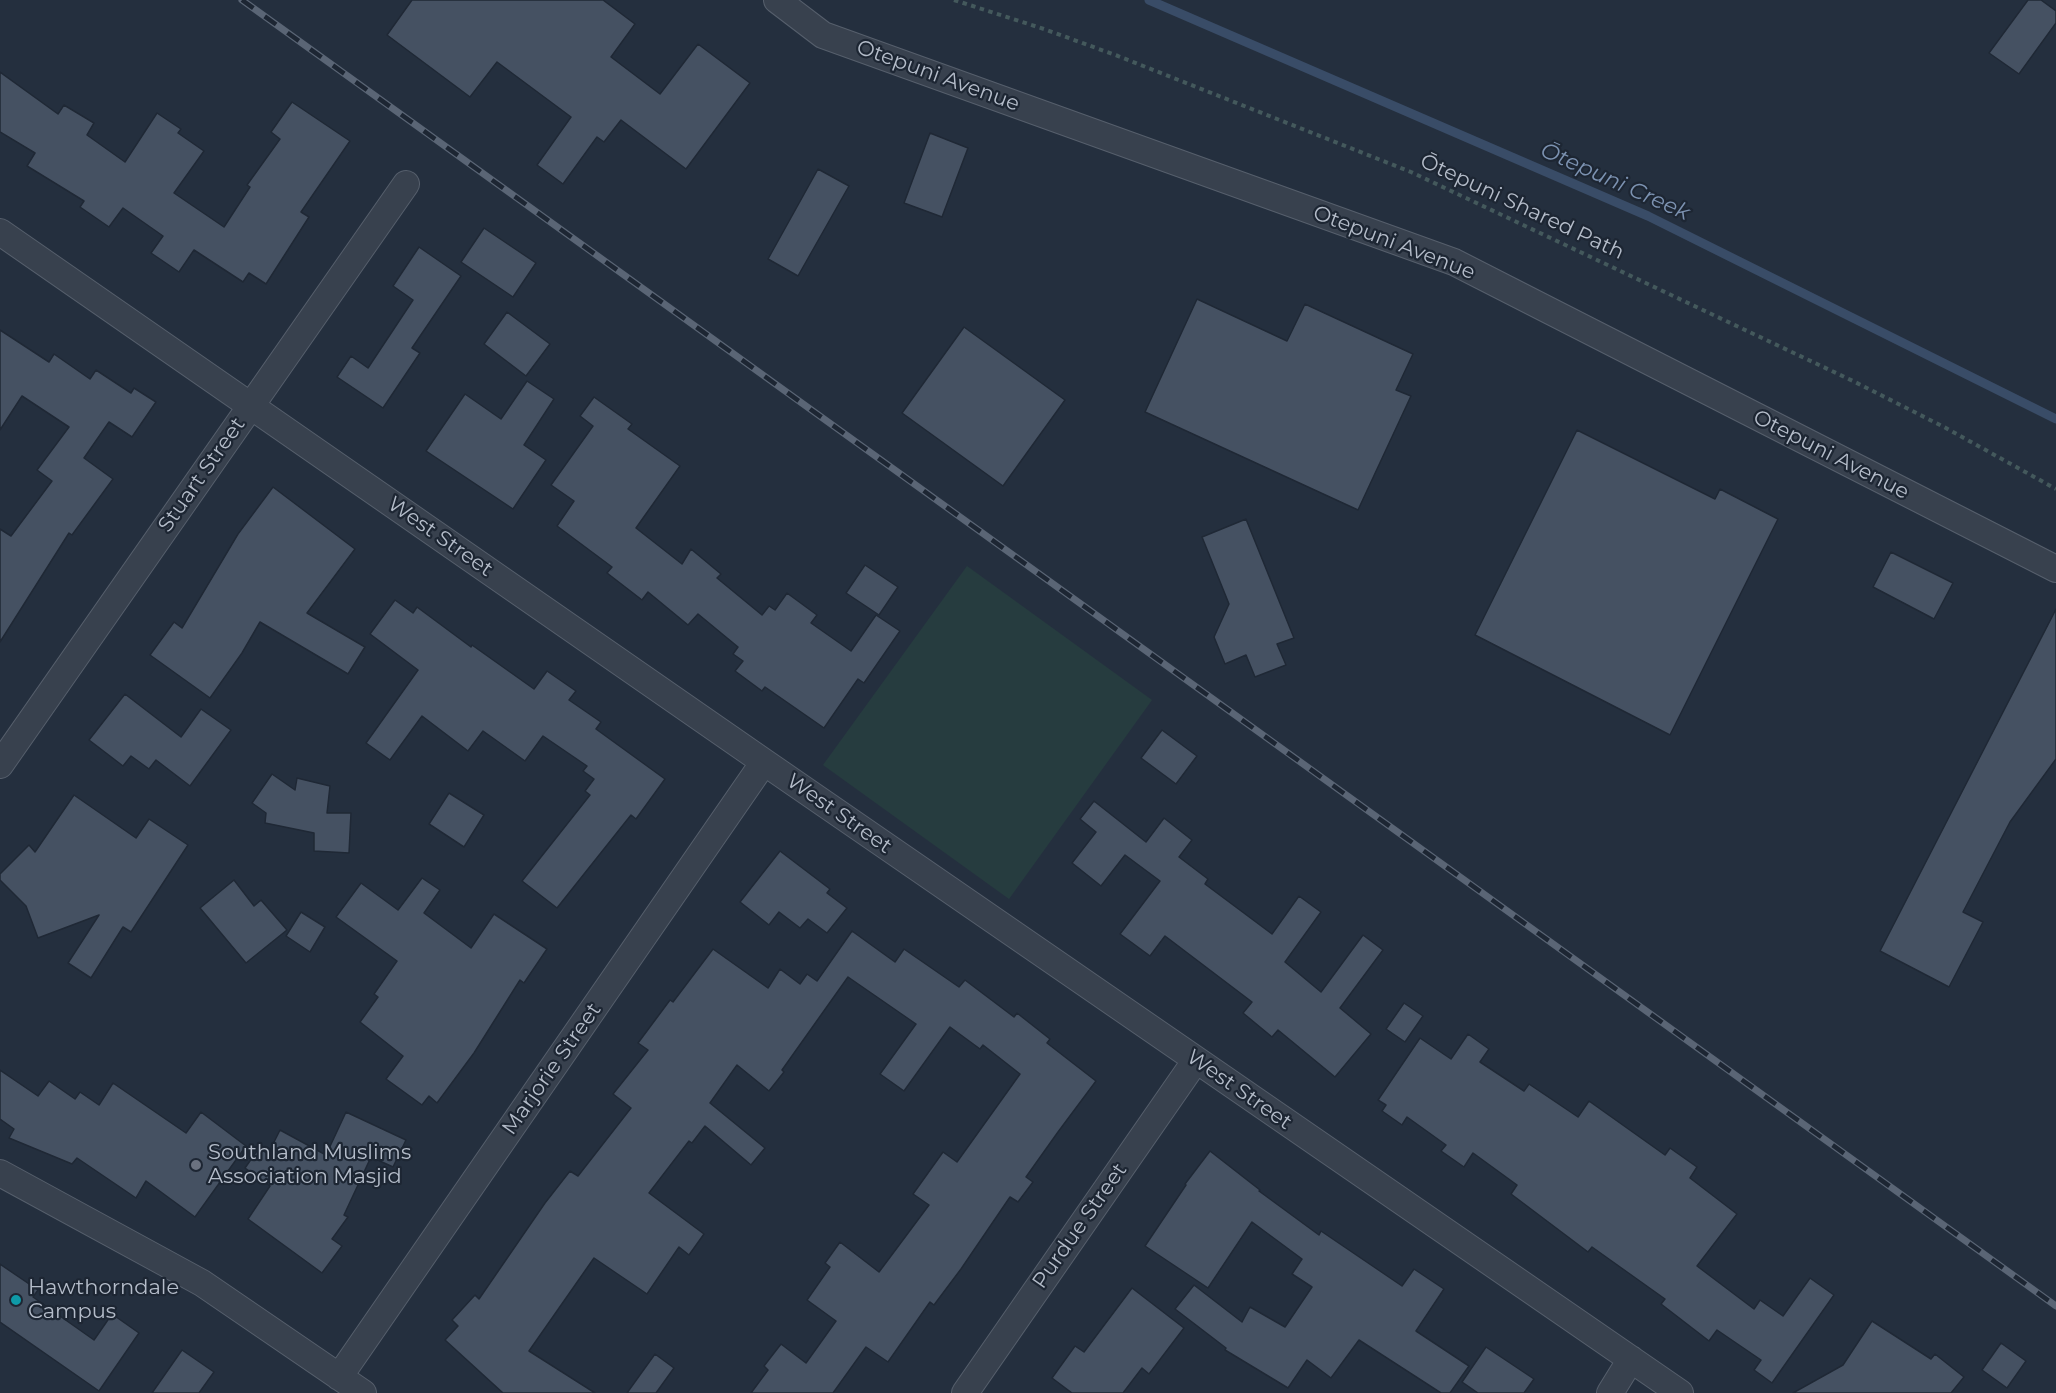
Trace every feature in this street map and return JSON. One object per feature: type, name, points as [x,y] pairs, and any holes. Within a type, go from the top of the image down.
[{"type":"street","name":"Otepuni Avenue","points":[[777,0],[824,35],[1454,262],[2056,569]]},
{"type":"street","name":"Stuart Street","points":[[0,765],[406,184]]},
{"type":"street","name":"West Street","points":[[0,232],[1680,1393]]},
{"type":"street","name":"Marjorie Street","points":[[339,1377],[764,762]]},
{"type":"street","name":"Purdue Street","points":[[965,1393],[1196,1060]]},
{"type":"street","points":[[0,1173],[202,1283],[363,1393]]},
{"type":"street","points":[[1610,1393],[1631,1359]]},
{"type":"path","name":"Ōtepuni Shared Path","points":[[954,0],[1118,56],[1411,172],[1853,381],[1944,427],[2056,489]]},
{"type":"green space","points":[[967,566],[1152,700],[1009,899],[823,765]]},
{"type":"building","points":[[412,0],[603,0],[635,24],[611,57],[660,94],[698,44],[750,83],[686,169],[621,120],[604,142],[597,137],[563,184],[537,165],[571,117],[497,62],[470,97],[387,35]]},
{"type":"building","points":[[2028,0],[2041,0],[2056,11],[2056,23],[2019,74],[1989,53]]},
{"type":"building","points":[[0,72],[58,114],[64,105],[94,123],[87,135],[125,162],[157,113],[181,129],[178,133],[204,151],[174,193],[224,227],[250,187],[247,185],[280,139],[271,132],[292,102],[350,141],[301,212],[309,217],[266,284],[249,273],[243,282],[194,250],[179,272],[151,253],[163,236],[123,208],[109,227],[80,207],[84,201],[27,166],[35,153],[0,132]]},
{"type":"building","points":[[930,133],[968,148],[942,217],[904,203]]},
{"type":"building","points":[[818,169],[849,186],[798,276],[768,259]]},
{"type":"building","points":[[484,228],[536,263],[513,297],[461,262]]},
{"type":"building","points":[[419,247],[461,276],[412,348],[420,353],[383,408],[337,377],[351,356],[368,368],[413,300],[393,286]]},
{"type":"building","points":[[1197,299],[1287,341],[1305,304],[1413,354],[1396,390],[1411,396],[1358,510],[1145,412]]},
{"type":"building","points":[[507,312],[550,344],[526,376],[484,344]]},
{"type":"building","points":[[964,327],[1065,400],[1003,486],[902,413]]},
{"type":"building","points":[[0,330],[49,362],[54,354],[90,379],[96,370],[131,393],[134,388],[156,402],[132,437],[109,422],[84,458],[113,479],[72,535],[69,533],[0,642],[0,529],[11,536],[52,481],[37,470],[69,427],[22,396],[0,430]]},
{"type":"building","points":[[527,381],[554,399],[524,445],[546,460],[513,509],[426,451],[465,394],[501,419]]},
{"type":"building","points":[[594,397],[632,424],[628,429],[680,466],[636,528],[682,564],[691,549],[721,574],[717,578],[762,615],[769,606],[775,610],[787,593],[817,615],[811,623],[851,651],[876,615],[900,631],[864,683],[858,679],[824,728],[765,687],[762,691],[735,671],[743,661],[733,654],[738,647],[698,614],[688,625],[648,592],[642,600],[607,573],[612,567],[557,526],[574,501],[551,485],[593,426],[580,416]]},
{"type":"building","points":[[1577,430],[1715,499],[1720,489],[1778,519],[1670,735],[1475,635]]},
{"type":"building","points":[[273,487],[355,549],[307,613],[365,647],[348,674],[260,622],[242,653],[210,698],[150,655],[174,622],[182,628],[238,534]]},
{"type":"building","points":[[1246,519],[1294,638],[1277,644],[1286,665],[1255,677],[1246,655],[1225,664],[1214,637],[1229,604],[1202,537]]},
{"type":"building","points":[[1891,552],[1953,583],[1934,619],[1873,587]]},
{"type":"building","points":[[865,565],[898,587],[879,615],[846,593]]},
{"type":"building","points":[[395,600],[413,613],[417,607],[534,689],[547,671],[576,691],[569,700],[601,722],[596,729],[665,779],[636,819],[631,815],[557,908],[522,881],[590,795],[585,791],[594,779],[583,771],[587,766],[543,736],[525,761],[483,731],[468,751],[422,716],[390,760],[366,743],[418,670],[370,634]]},
{"type":"building","points":[[2056,609],[2056,759],[2010,822],[1963,912],[1983,922],[1949,987],[1880,951]]},
{"type":"building","points":[[125,694],[181,737],[201,709],[231,730],[190,786],[156,760],[149,769],[131,756],[123,766],[89,740]]},
{"type":"building","points":[[1162,730],[1197,756],[1176,784],[1141,758]]},
{"type":"building","points":[[272,774],[295,790],[297,778],[330,786],[327,813],[351,813],[349,853],[314,851],[314,833],[265,823],[266,813],[252,803]]},
{"type":"building","points":[[449,793],[484,815],[464,847],[429,824]]},
{"type":"building","points":[[74,795],[136,838],[149,819],[188,845],[131,932],[123,927],[91,978],[68,963],[99,915],[38,938],[26,906],[0,880],[0,874],[29,845],[35,852]]},
{"type":"building","points":[[1094,801],[1146,842],[1164,818],[1192,840],[1179,857],[1208,879],[1205,884],[1272,934],[1299,896],[1321,912],[1285,962],[1321,992],[1363,935],[1383,950],[1340,1008],[1371,1034],[1335,1077],[1278,1030],[1272,1037],[1243,1013],[1252,1002],[1165,936],[1150,956],[1120,934],[1160,881],[1125,855],[1101,886],[1072,863],[1096,832],[1080,819]]},
{"type":"building","points":[[780,851],[830,889],[827,893],[847,908],[827,933],[808,919],[800,928],[779,912],[769,925],[740,902]]},
{"type":"building","points":[[422,878],[440,890],[424,913],[471,948],[494,914],[547,949],[524,983],[520,980],[474,1053],[437,1103],[429,1096],[422,1105],[386,1079],[403,1056],[360,1022],[378,997],[374,994],[397,961],[336,917],[361,883],[398,910]]},
{"type":"building","points":[[234,880],[254,906],[261,900],[287,930],[246,963],[200,908]]},
{"type":"building","points":[[301,912],[325,927],[310,952],[286,936]]},
{"type":"building","points":[[852,931],[895,962],[904,949],[959,987],[965,980],[1014,1017],[1017,1013],[1050,1039],[1047,1043],[1096,1081],[1026,1177],[1033,1182],[1018,1202],[1010,1197],[961,1269],[934,1305],[930,1302],[888,1362],[866,1347],[833,1393],[751,1393],[768,1370],[764,1366],[781,1344],[806,1363],[836,1321],[807,1300],[830,1267],[825,1263],[840,1242],[879,1272],[929,1205],[913,1194],[943,1152],[957,1162],[1020,1074],[983,1045],[980,1049],[950,1027],[904,1091],[880,1074],[916,1024],[848,977],[769,1091],[737,1065],[710,1103],[765,1148],[751,1165],[705,1126],[692,1143],[689,1141],[649,1193],[704,1234],[689,1255],[679,1247],[647,1294],[594,1258],[529,1351],[595,1393],[503,1393],[445,1340],[458,1326],[452,1320],[475,1295],[479,1299],[545,1203],[570,1171],[578,1176],[631,1108],[613,1094],[648,1050],[638,1043],[670,1000],[673,1002],[713,949],[768,988],[780,969],[800,984],[807,974],[817,981]]},
{"type":"building","points":[[1404,1003],[1423,1016],[1405,1042],[1386,1029]]},
{"type":"building","points":[[1468,1034],[1489,1049],[1480,1062],[1524,1091],[1529,1084],[1578,1117],[1589,1101],[1665,1155],[1670,1148],[1697,1167],[1690,1178],[1737,1214],[1697,1266],[1754,1309],[1760,1300],[1783,1316],[1810,1278],[1834,1295],[1772,1383],[1754,1370],[1761,1360],[1717,1330],[1709,1341],[1661,1304],[1665,1299],[1592,1247],[1588,1252],[1511,1194],[1517,1185],[1473,1153],[1464,1167],[1441,1151],[1446,1145],[1407,1117],[1402,1125],[1382,1111],[1386,1105],[1378,1100],[1420,1038],[1451,1059]]},
{"type":"building","points":[[0,1070],[38,1096],[49,1081],[75,1099],[80,1092],[99,1105],[113,1083],[186,1133],[201,1112],[246,1146],[195,1217],[146,1181],[136,1198],[77,1158],[72,1164],[9,1138],[14,1129],[0,1119]]},
{"type":"building","points":[[346,1112],[406,1140],[393,1167],[371,1157],[344,1215],[348,1217],[332,1239],[342,1246],[322,1273],[248,1219],[270,1186],[245,1168],[259,1148],[268,1154],[280,1130],[326,1155]]},
{"type":"building","points":[[1210,1151],[1319,1235],[1321,1231],[1402,1286],[1414,1269],[1444,1289],[1416,1331],[1469,1366],[1450,1393],[1441,1393],[1359,1340],[1331,1378],[1307,1360],[1288,1388],[1225,1350],[1226,1348],[1175,1309],[1194,1285],[1242,1322],[1250,1307],[1285,1327],[1312,1287],[1292,1274],[1302,1259],[1252,1222],[1208,1288],[1145,1246],[1185,1184]]},
{"type":"building","points":[[0,1264],[38,1290],[33,1297],[94,1340],[112,1314],[139,1333],[99,1391],[0,1322]]},
{"type":"building","points":[[1132,1288],[1184,1328],[1149,1374],[1142,1368],[1123,1393],[1072,1393],[1052,1378],[1075,1346],[1084,1352]]},
{"type":"building","points":[[1872,1321],[1931,1359],[1935,1354],[1964,1377],[1951,1393],[1793,1393],[1843,1365]]},
{"type":"building","points":[[2001,1343],[2026,1361],[2007,1388],[1982,1370]]},
{"type":"building","points":[[1486,1347],[1534,1379],[1524,1393],[1478,1393],[1462,1382]]},
{"type":"building","points":[[182,1350],[214,1372],[199,1393],[152,1393]]},
{"type":"building","points":[[655,1354],[674,1368],[656,1393],[627,1393]]},
{"type":"waterway","name":"Ōtepuni Creek","points":[[1149,0],[1648,216],[2056,419]]},
{"type":"railway","points":[[242,0],[2056,1306]]},
{"type":"place","name":"Southland Muslims Association Masjid","points":[[196,1165]]},
{"type":"place","name":"Hawthorndale Campus","points":[[16,1300]]}]
